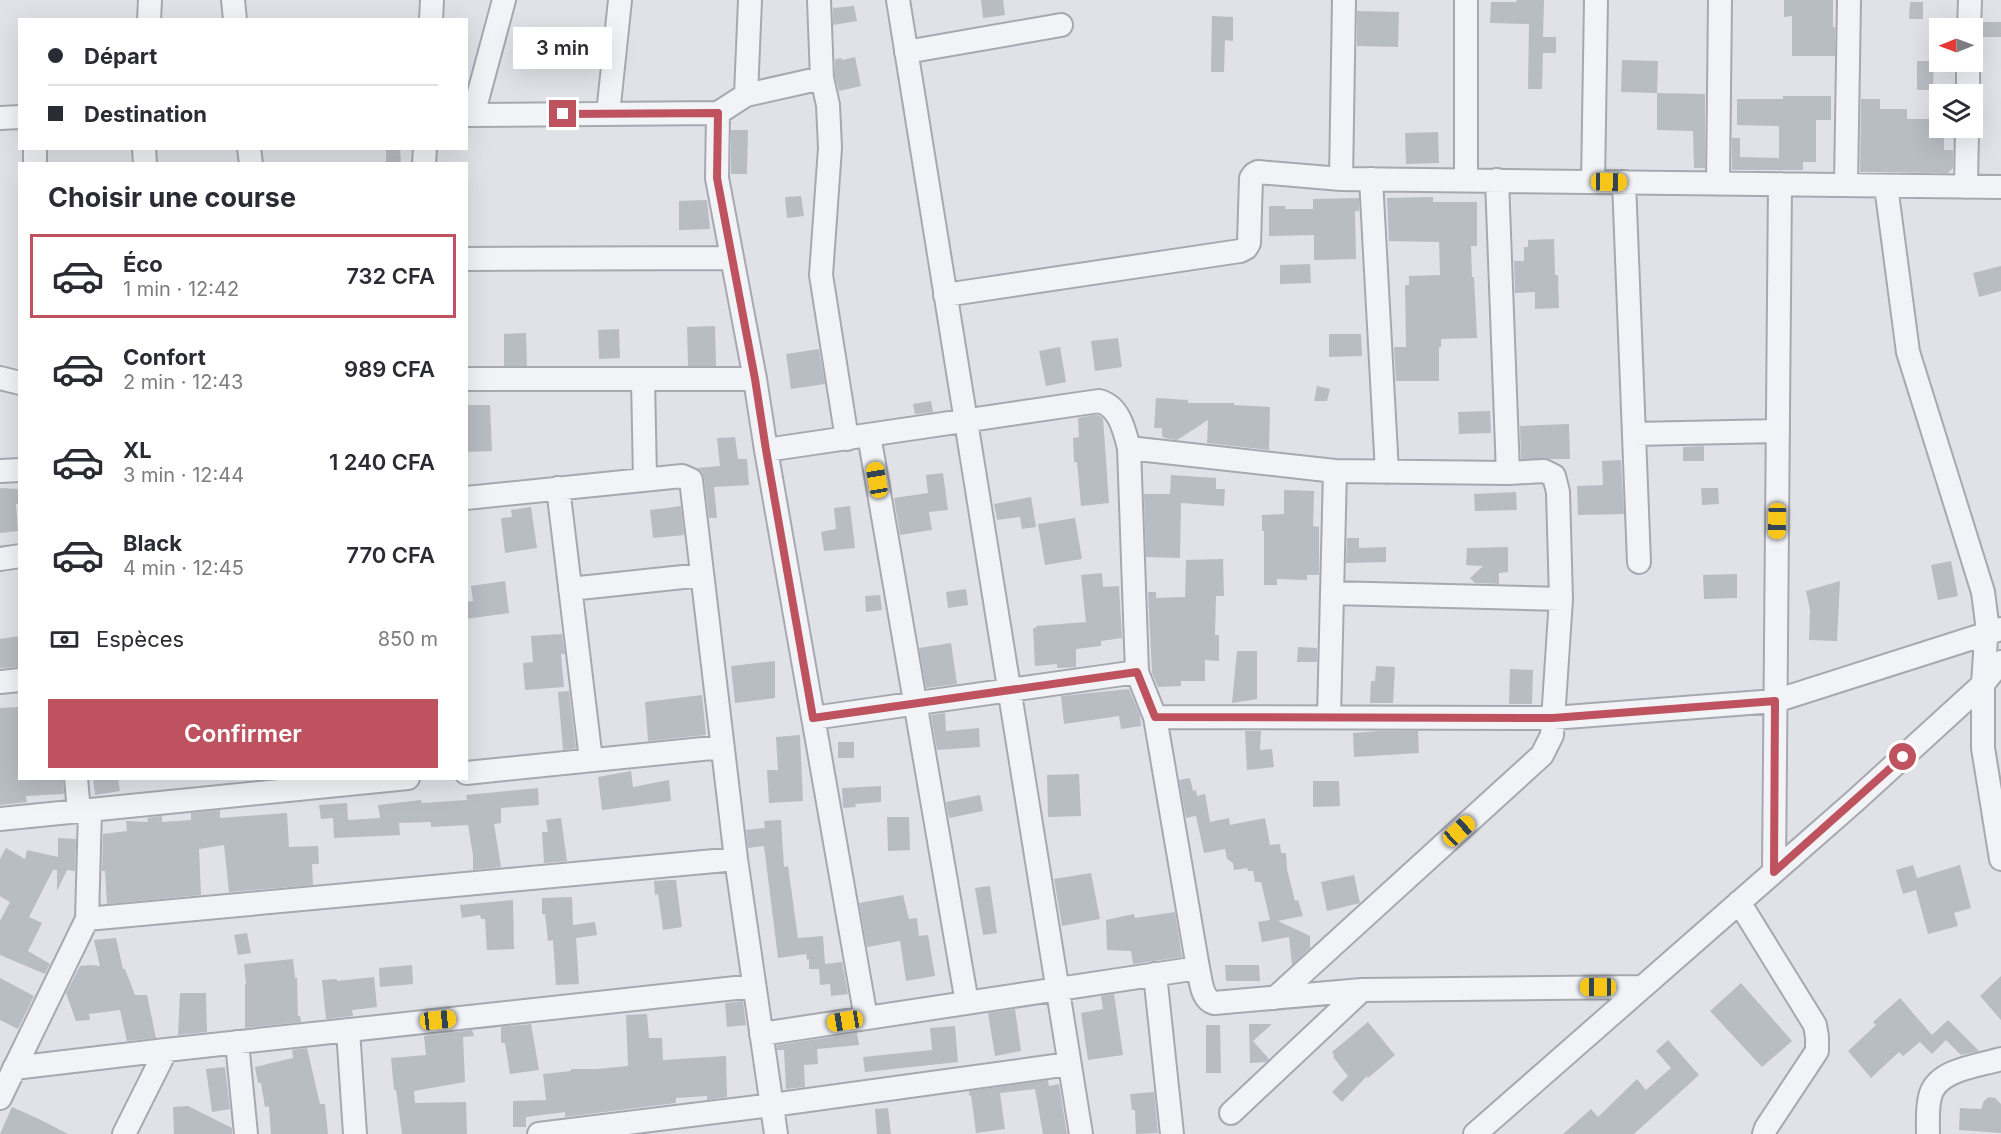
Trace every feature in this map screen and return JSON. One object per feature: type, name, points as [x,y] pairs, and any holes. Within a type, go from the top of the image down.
[{"type":"street","points":[[149,18],[150,0]]},
{"type":"street","points":[[233,0],[235,18]]},
{"type":"street","points":[[431,18],[432,0]]},
{"type":"street","points":[[504,0],[470,115],[718,113],[746,95],[822,78]]},
{"type":"street","points":[[608,114],[620,0]]},
{"type":"street","points":[[746,95],[750,0]]},
{"type":"street","points":[[819,0],[822,78],[828,105],[830,148],[821,275],[847,439]]},
{"type":"street","points":[[898,0],[1081,1134]]},
{"type":"street","points":[[1341,179],[1344,0]]},
{"type":"street","points":[[1466,0],[1466,180]]},
{"type":"street","points":[[1593,182],[1596,0]]},
{"type":"street","points":[[1718,183],[1720,0]]},
{"type":"street","points":[[1846,185],[1849,0]]},
{"type":"street","points":[[1969,18],[1970,0]]},
{"type":"street","points":[[906,52],[1060,25]]},
{"type":"street","points":[[718,113],[717,178],[755,379],[866,1018]]},
{"type":"street","points":[[0,118],[18,117]]},
{"type":"street","points":[[1965,187],[1967,138]]},
{"type":"street","points":[[945,295],[1240,251],[1249,243],[1251,178],[1258,172],[1341,179],[2001,187]]},
{"type":"street","points":[[1371,179],[1387,472]]},
{"type":"street","points":[[1497,180],[1508,473]]},
{"type":"street","points":[[1624,182],[1640,562]]},
{"type":"street","points":[[1774,872],[1780,184]]},
{"type":"street","points":[[1886,186],[1908,352],[1994,632],[1983,684],[1992,746],[2001,859]]},
{"type":"street","points":[[468,259],[731,258]]},
{"type":"street","points":[[0,378],[18,382]]},
{"type":"street","points":[[468,379],[755,379]]},
{"type":"street","points":[[643,379],[645,479]]},
{"type":"street","points":[[766,450],[1099,401],[1111,407],[1120,419],[1129,447],[1137,672],[1155,717],[1198,968],[1204,995],[1208,1001],[1214,1003],[1362,990],[1642,987]]},
{"type":"street","points":[[1634,434],[1778,431]]},
{"type":"street","points":[[869,435],[967,1003]]},
{"type":"street","points":[[1129,447],[1335,471],[1508,473],[1544,471],[1554,476],[1558,492],[1561,599],[1552,735],[1542,755],[1275,998]]},
{"type":"street","points":[[0,471],[18,470]]},
{"type":"street","points":[[1329,717],[1335,471]]},
{"type":"street","points":[[468,498],[682,476],[691,480],[736,859],[776,1134]]},
{"type":"street","points":[[558,488],[591,760]]},
{"type":"street","points":[[0,559],[18,556]]},
{"type":"street","points":[[570,589],[702,575]]},
{"type":"street","points":[[1332,592],[1561,599]]},
{"type":"street","points":[[1155,717],[1553,718],[1775,701],[1994,632]]},
{"type":"street","points":[[1475,1134],[1856,800],[1983,684],[2001,662]]},
{"type":"street","points":[[813,718],[1137,672]]},
{"type":"street","points":[[0,682],[18,680]]},
{"type":"street","points":[[468,773],[722,747]]},
{"type":"street","points":[[0,1098],[87,919],[84,811],[76,780]]},
{"type":"street","points":[[1,822],[294,784],[370,780]]},
{"type":"street","points":[[87,919],[736,859]]},
{"type":"street","points":[[1739,902],[1815,1025],[1818,1037],[1817,1051],[1764,1134]]},
{"type":"street","points":[[761,1034],[1198,968]]},
{"type":"street","points":[[1155,974],[1172,1134]]},
{"type":"street","points":[[14,1068],[754,986]]},
{"type":"street","points":[[1231,1113],[1362,990]]},
{"type":"street","points":[[348,1030],[355,1134]]},
{"type":"street","points":[[237,1042],[246,1134]]},
{"type":"street","points":[[124,1134],[166,1050]]},
{"type":"street","points":[[1928,1134],[1930,1095],[1940,1081],[1953,1073],[2001,1059]]},
{"type":"street","points":[[539,1134],[1069,1064]]},
{"type":"building","points":[[981,0],[1003,0],[1005,15],[983,18]]},
{"type":"building","points":[[1517,0],[1544,0],[1543,37],[1556,37],[1556,53],[1543,53],[1542,89],[1528,89],[1529,24],[1490,23],[1491,2],[1516,2]]},
{"type":"building","points":[[1784,0],[1833,0],[1835,56],[1792,56],[1792,16],[1784,17]]},
{"type":"building","points":[[1910,2],[1923,2],[1923,19],[1909,19]]},
{"type":"building","points":[[854,6],[857,21],[833,25],[833,8]]},
{"type":"building","points":[[1357,11],[1399,12],[1398,47],[1357,46]]},
{"type":"building","points":[[1212,16],[1233,17],[1233,41],[1225,40],[1224,72],[1211,72]]},
{"type":"building","points":[[1983,22],[2001,22],[2001,37],[1983,37]]},
{"type":"building","points":[[855,57],[861,86],[839,91],[835,76],[835,59]]},
{"type":"building","points":[[1622,60],[1658,61],[1657,93],[1621,92]]},
{"type":"building","points":[[1917,61],[1929,61],[1929,72],[1934,72],[1933,84],[1929,84],[1929,90],[1917,90]]},
{"type":"building","points":[[1657,93],[1705,94],[1705,168],[1694,168],[1693,131],[1657,130]]},
{"type":"building","points":[[1783,96],[1831,96],[1831,120],[1816,120],[1816,162],[1803,162],[1803,170],[1732,170],[1732,138],[1740,138],[1740,157],[1779,158],[1779,126],[1737,125],[1737,99],[1783,99]]},
{"type":"building","points":[[1861,99],[1880,99],[1880,109],[1907,109],[1907,119],[1929,119],[1929,138],[1944,138],[1944,150],[1953,150],[1953,168],[1948,173],[1860,172]]},
{"type":"building","points":[[731,130],[748,130],[747,174],[731,174]]},
{"type":"building","points":[[1438,132],[1439,163],[1406,164],[1405,133]]},
{"type":"building","points":[[386,150],[400,150],[401,162],[386,162]]},
{"type":"building","points":[[801,196],[804,216],[787,218],[785,197]]},
{"type":"building","points":[[1433,197],[1433,202],[1477,202],[1477,246],[1471,246],[1477,338],[1441,339],[1439,381],[1396,381],[1394,347],[1406,347],[1405,285],[1409,285],[1409,276],[1440,275],[1439,242],[1389,241],[1387,198]]},
{"type":"building","points":[[1359,198],[1359,211],[1355,211],[1356,259],[1314,260],[1314,235],[1269,236],[1269,206],[1285,206],[1285,209],[1313,209],[1313,199]]},
{"type":"building","points":[[707,200],[710,229],[679,230],[679,201]]},
{"type":"building","points":[[1554,239],[1559,308],[1535,309],[1535,292],[1515,293],[1514,261],[1524,261],[1524,247],[1528,247],[1528,240]]},
{"type":"building","points":[[1310,264],[1311,283],[1280,284],[1280,265]]},
{"type":"building","points":[[2001,266],[2001,291],[1979,297],[1973,273]]},
{"type":"building","points":[[715,326],[716,366],[688,366],[687,327]]},
{"type":"building","points":[[619,329],[620,358],[599,359],[598,330]]},
{"type":"building","points":[[526,333],[527,366],[504,366],[504,334]]},
{"type":"building","points":[[1329,334],[1361,334],[1362,356],[1329,357]]},
{"type":"building","points":[[1118,338],[1122,367],[1095,371],[1091,341]]},
{"type":"building","points":[[1060,347],[1066,382],[1046,386],[1039,351]]},
{"type":"building","points":[[819,349],[825,384],[791,389],[786,354]]},
{"type":"building","points":[[1317,386],[1330,389],[1327,401],[1314,401]]},
{"type":"building","points":[[1156,398],[1188,400],[1188,403],[1234,403],[1234,405],[1270,407],[1269,450],[1207,443],[1208,420],[1177,440],[1165,438],[1162,436],[1162,428],[1154,428]]},
{"type":"building","points":[[931,401],[933,412],[915,414],[913,404]]},
{"type":"building","points":[[468,405],[490,405],[492,451],[468,452]]},
{"type":"building","points":[[1490,411],[1491,433],[1459,434],[1458,412]]},
{"type":"building","points":[[1094,415],[1103,418],[1109,503],[1081,506],[1077,462],[1074,462],[1073,438],[1079,437],[1078,418]]},
{"type":"building","points":[[1569,424],[1570,459],[1521,459],[1520,426]]},
{"type":"building","points":[[735,437],[738,459],[747,459],[749,485],[714,487],[717,518],[709,518],[704,478],[702,472],[697,468],[720,466],[717,438]]},
{"type":"building","points":[[1704,446],[1704,461],[1683,461],[1683,447]]},
{"type":"building","points":[[1621,460],[1624,514],[1578,515],[1577,486],[1603,485],[1602,461]]},
{"type":"building","points":[[943,473],[948,510],[929,512],[932,530],[900,535],[894,498],[928,493],[926,475]]},
{"type":"building","points":[[1171,475],[1216,478],[1216,489],[1225,489],[1224,506],[1181,503],[1180,558],[1146,557],[1144,494],[1170,494]]},
{"type":"building","points":[[0,488],[18,489],[18,504],[16,504],[18,531],[0,533]]},
{"type":"building","points":[[1701,488],[1718,488],[1719,504],[1702,505]]},
{"type":"building","points":[[1284,490],[1314,491],[1313,526],[1319,527],[1319,575],[1307,575],[1307,580],[1277,579],[1277,585],[1264,585],[1262,515],[1284,514]]},
{"type":"building","points":[[1516,492],[1517,510],[1475,511],[1474,494]]},
{"type":"building","points":[[1031,497],[1036,527],[1022,529],[1020,517],[997,520],[994,504]]},
{"type":"building","points":[[681,506],[684,535],[653,538],[650,510]]},
{"type":"building","points":[[850,506],[855,548],[824,551],[821,532],[836,529],[834,508]]},
{"type":"building","points":[[531,507],[537,548],[505,553],[501,518],[512,517],[511,510]]},
{"type":"building","points":[[1075,518],[1082,559],[1045,565],[1038,524]]},
{"type":"building","points":[[1347,538],[1359,538],[1359,548],[1386,547],[1386,562],[1346,563]]},
{"type":"building","points":[[1508,547],[1508,572],[1499,573],[1499,584],[1475,583],[1470,578],[1483,566],[1466,565],[1467,548]]},
{"type":"building","points":[[1223,559],[1224,596],[1216,596],[1215,635],[1219,635],[1219,661],[1205,660],[1205,681],[1181,681],[1181,686],[1158,687],[1152,673],[1148,592],[1156,592],[1156,598],[1185,597],[1186,560]]},
{"type":"building","points":[[1951,561],[1958,596],[1938,600],[1931,565]]},
{"type":"building","points":[[1102,573],[1103,587],[1119,586],[1122,638],[1101,641],[1101,646],[1076,649],[1076,667],[1057,668],[1057,664],[1035,666],[1033,628],[1086,622],[1081,575]]},
{"type":"building","points":[[1737,574],[1737,598],[1704,599],[1703,575]]},
{"type":"building","points":[[505,581],[509,613],[468,619],[468,602],[473,601],[471,586]]},
{"type":"building","points":[[1840,581],[1837,641],[1809,640],[1810,610],[1806,591]]},
{"type":"building","points":[[966,589],[968,605],[948,608],[946,592]]},
{"type":"building","points":[[880,595],[882,610],[866,612],[865,596]]},
{"type":"building","points":[[562,634],[565,654],[561,654],[564,687],[525,690],[523,663],[533,662],[531,636]]},
{"type":"building","points":[[18,636],[18,667],[0,668],[0,639]]},
{"type":"building","points":[[951,643],[957,684],[926,688],[919,648]]},
{"type":"building","points":[[1298,647],[1317,648],[1317,662],[1297,662]]},
{"type":"building","points":[[1237,651],[1257,651],[1257,699],[1232,703]]},
{"type":"building","points":[[775,661],[775,698],[735,703],[731,666]]},
{"type":"building","points":[[1376,666],[1395,667],[1393,703],[1370,703],[1371,681],[1375,681]]},
{"type":"building","points":[[1510,669],[1533,670],[1532,704],[1509,704]]},
{"type":"building","points":[[1129,689],[1140,715],[1141,726],[1121,729],[1119,716],[1064,724],[1061,696]]},
{"type":"building","points":[[569,691],[576,748],[563,750],[558,692]]},
{"type":"building","points":[[702,695],[706,735],[648,741],[645,702]]},
{"type":"building","points":[[18,707],[18,780],[63,780],[64,794],[26,796],[27,802],[0,805],[0,708]]},
{"type":"building","points":[[945,713],[946,731],[979,728],[980,747],[937,750],[931,715]]},
{"type":"building","points":[[1245,731],[1261,731],[1260,750],[1272,749],[1274,767],[1247,770]]},
{"type":"building","points":[[1418,731],[1419,753],[1354,757],[1353,733]]},
{"type":"building","points":[[800,735],[803,801],[769,803],[767,770],[778,770],[776,737]]},
{"type":"building","points":[[838,742],[854,742],[854,758],[838,758]]},
{"type":"building","points":[[631,771],[633,787],[669,780],[671,801],[602,810],[598,777]]},
{"type":"building","points":[[1079,774],[1081,816],[1048,817],[1047,775]]},
{"type":"building","points":[[1190,778],[1193,791],[1196,790],[1197,796],[1205,794],[1210,822],[1229,818],[1230,825],[1265,818],[1270,845],[1280,844],[1281,853],[1286,853],[1287,869],[1295,901],[1298,900],[1303,916],[1278,921],[1310,936],[1310,948],[1292,965],[1289,937],[1262,942],[1258,922],[1270,920],[1261,882],[1255,882],[1253,871],[1248,871],[1247,868],[1234,870],[1233,863],[1227,859],[1225,849],[1204,853],[1196,816],[1186,818],[1179,780]]},
{"type":"building","points":[[93,780],[118,780],[120,791],[95,795]]},
{"type":"building","points":[[1313,781],[1339,781],[1340,806],[1313,807]]},
{"type":"building","points":[[881,786],[881,802],[855,804],[856,807],[843,808],[842,788]]},
{"type":"building","points":[[538,788],[539,805],[501,808],[501,823],[494,824],[501,867],[473,870],[468,825],[431,827],[431,822],[399,823],[400,835],[334,838],[333,818],[321,819],[319,805],[347,803],[348,820],[380,818],[378,805],[421,800],[422,803],[467,800],[466,795]]},
{"type":"building","points":[[980,795],[983,811],[949,818],[946,802]]},
{"type":"building","points":[[220,810],[220,818],[287,813],[289,847],[318,846],[319,864],[312,864],[313,885],[229,892],[224,845],[199,849],[201,895],[107,904],[105,871],[102,871],[103,834],[127,831],[126,821],[148,822],[147,818],[162,816],[162,822],[191,820],[191,813]]},
{"type":"building","points":[[887,817],[909,817],[910,850],[888,851]]},
{"type":"building","points":[[561,818],[567,861],[544,863],[542,832],[548,832],[546,820]]},
{"type":"building","points":[[781,820],[784,867],[788,866],[798,938],[823,936],[825,964],[842,962],[848,994],[831,996],[830,984],[820,985],[819,969],[809,969],[809,959],[807,960],[806,954],[778,958],[764,846],[748,848],[746,830],[765,828],[764,821]]},
{"type":"building","points":[[58,838],[76,839],[75,871],[67,870],[57,891],[57,870],[53,870],[29,917],[42,923],[28,951],[50,964],[45,974],[0,955],[0,921],[10,902],[0,896],[0,859],[6,848],[25,859],[27,850],[58,857]]},
{"type":"building","points":[[1913,865],[1917,878],[1960,865],[1971,908],[1954,913],[1958,926],[1928,934],[1916,890],[1903,894],[1896,870]]},
{"type":"building","points":[[1091,873],[1100,919],[1062,926],[1054,879]]},
{"type":"building","points":[[1354,875],[1360,903],[1327,911],[1321,882]]},
{"type":"building","points":[[676,880],[682,927],[663,930],[654,881]]},
{"type":"building","points":[[990,886],[997,933],[983,935],[975,888]]},
{"type":"building","points":[[903,895],[909,919],[917,918],[919,936],[928,935],[935,976],[906,981],[900,941],[867,947],[859,903]]},
{"type":"building","points":[[572,897],[573,925],[595,922],[597,935],[576,938],[579,984],[556,985],[553,940],[548,941],[545,914],[542,914],[542,898]]},
{"type":"building","points":[[513,900],[514,949],[487,950],[485,919],[481,919],[480,915],[462,918],[460,905]]},
{"type":"building","points":[[1175,912],[1182,957],[1133,964],[1131,951],[1107,950],[1106,920],[1134,914],[1135,918]]},
{"type":"building","points":[[247,933],[251,953],[238,955],[234,935]]},
{"type":"building","points":[[116,938],[123,969],[125,969],[135,995],[147,995],[156,1038],[127,1041],[120,1010],[89,1014],[90,1020],[76,1021],[66,993],[80,966],[100,966],[94,940]]},
{"type":"building","points":[[293,959],[295,978],[297,978],[298,1016],[301,1022],[245,1028],[244,964]]},
{"type":"building","points":[[412,965],[413,984],[380,987],[379,968]]},
{"type":"building","points":[[1225,965],[1259,965],[1260,981],[1226,981]]},
{"type":"building","points":[[2001,976],[2001,1020],[1980,996]]},
{"type":"building","points":[[374,977],[377,1007],[352,1010],[353,1016],[326,1019],[322,980],[337,979],[337,981]]},
{"type":"building","points":[[0,978],[34,996],[18,1029],[0,1020]]},
{"type":"building","points":[[1741,983],[1792,1041],[1762,1067],[1710,1011]]},
{"type":"building","points":[[180,993],[206,993],[207,1032],[178,1035]]},
{"type":"building","points":[[1114,994],[1123,1055],[1088,1060],[1081,1013],[1103,1009],[1101,996]]},
{"type":"building","points":[[1900,998],[1932,1035],[1948,1020],[1979,1051],[1961,1055],[1946,1040],[1932,1054],[1920,1042],[1903,1056],[1899,1052],[1871,1078],[1848,1051],[1876,1025],[1873,1022]]},
{"type":"building","points":[[743,1001],[746,1025],[727,1027],[725,1003]]},
{"type":"building","points":[[1015,1009],[1021,1051],[995,1056],[988,1013]]},
{"type":"building","points":[[647,1014],[649,1038],[662,1038],[663,1060],[726,1056],[727,1097],[707,1100],[707,1096],[676,1098],[676,1103],[565,1117],[565,1112],[526,1117],[526,1127],[513,1127],[513,1101],[546,1100],[543,1074],[571,1071],[571,1069],[628,1066],[626,1015]]},
{"type":"building","points":[[1368,1022],[1395,1055],[1368,1078],[1367,1076],[1342,1102],[1332,1092],[1348,1076],[1333,1057],[1332,1052]]},
{"type":"building","points":[[531,1024],[539,1070],[510,1074],[505,1043],[501,1043],[501,1027]]},
{"type":"building","points":[[1249,1024],[1272,1024],[1253,1041],[1269,1059],[1266,1062],[1250,1063]]},
{"type":"building","points":[[1206,1025],[1220,1025],[1221,1073],[1206,1073]]},
{"type":"building","points":[[955,1026],[958,1062],[865,1072],[863,1057],[932,1050],[930,1028]]},
{"type":"building","points":[[472,1030],[474,1036],[463,1037],[465,1082],[414,1091],[415,1103],[466,1102],[467,1134],[402,1134],[391,1058],[426,1055],[424,1036]]},
{"type":"building","points":[[857,1033],[859,1045],[817,1049],[818,1064],[804,1065],[805,1087],[786,1089],[784,1050],[777,1050],[777,1045]]},
{"type":"building","points":[[1668,1040],[1699,1075],[1634,1134],[1563,1134],[1591,1109],[1598,1117],[1637,1079],[1646,1090],[1671,1068],[1656,1051]]},
{"type":"building","points":[[307,1048],[320,1104],[325,1104],[328,1134],[271,1134],[269,1106],[265,1107],[261,1083],[258,1083],[255,1067],[293,1058],[292,1050]]},
{"type":"building","points":[[225,1067],[230,1109],[212,1112],[206,1069]]},
{"type":"building","points":[[1048,1080],[1049,1086],[1059,1084],[1067,1134],[1043,1134],[1035,1089],[1000,1093],[1005,1129],[976,1133],[969,1091]]},
{"type":"building","points":[[1154,1092],[1158,1133],[1136,1134],[1135,1110],[1132,1110],[1130,1094]]},
{"type":"building","points":[[1989,1097],[1995,1098],[2001,1104],[2001,1133],[1959,1130],[1960,1108],[1981,1109],[1984,1101]]},
{"type":"building","points":[[188,1106],[232,1128],[232,1134],[174,1134],[173,1107]]},
{"type":"building","points":[[12,1107],[39,1119],[68,1134],[0,1134]]},
{"type":"building","points":[[888,1108],[891,1134],[877,1134],[875,1109]]},
{"type":"route","points":[[563,114],[718,113],[717,178],[755,379],[813,718],[1137,672],[1155,717],[1553,718],[1775,701],[1774,872],[1903,757]]}]
